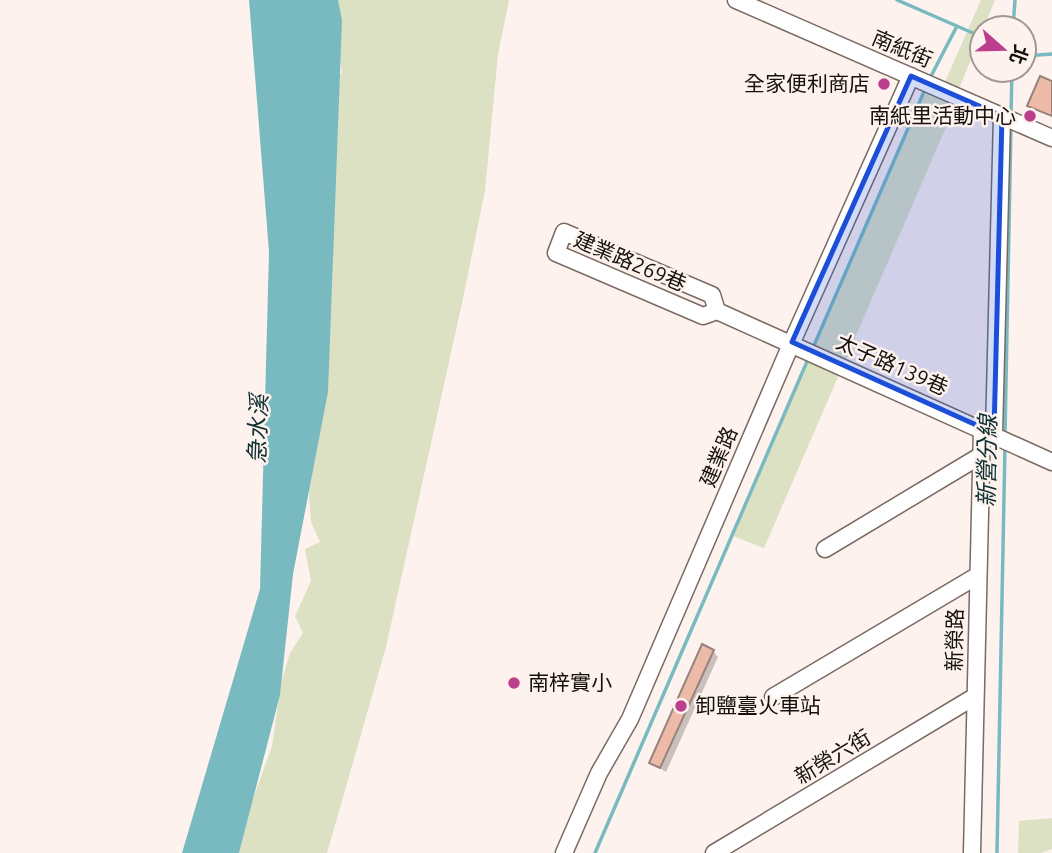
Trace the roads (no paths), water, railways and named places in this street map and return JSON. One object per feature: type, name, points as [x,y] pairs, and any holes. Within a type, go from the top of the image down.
[{"type":"street","name":"南紙街","points":[[736,0],[1052,138]]},
{"type":"street","name":"建業路","points":[[564,853],[599,773],[630,719],[792,342],[911,76]]},
{"type":"street","name":"新榮路","points":[[972,853],[980,456],[999,436],[1002,116]]},
{"type":"street","name":"建業路269巷","points":[[717,310],[712,295],[564,232],[556,253],[703,316],[717,310],[792,342]]},
{"type":"street","name":"太子路139巷","points":[[792,342],[1052,461]]},
{"type":"street","points":[[825,550],[980,456]]},
{"type":"street","points":[[773,697],[977,576]]},
{"type":"street","name":"新榮六街","points":[[714,853],[974,697]]},
{"type":"water","points":[[249,0],[338,0],[342,20],[328,392],[293,574],[280,695],[239,853],[182,853],[260,589],[269,252]]},
{"type":"waterway","points":[[897,0],[968,31]]},
{"type":"waterway","name":"新營分線","points":[[1014,14],[1015,0]]},
{"type":"waterway","points":[[929,80],[957,26]]},
{"type":"waterway","points":[[1038,55],[1052,54]]},
{"type":"waterway","name":"新營分線","points":[[1011,116],[1012,84]]},
{"type":"waterway","points":[[812,350],[926,87]]},
{"type":"waterway","name":"新營分線","points":[[1005,434],[1011,124]]},
{"type":"waterway","points":[[595,853],[809,357]]},
{"type":"waterway","name":"新營分線","points":[[997,853],[1005,446]]},
{"type":"place","name":"全家便利商店","points":[[884,84]]},
{"type":"place","name":"南紙里活動中心","points":[[1030,116]]},
{"type":"place","name":"南梓實小","points":[[514,683]]},
{"type":"place","name":"卸鹽臺火車站","points":[[681,706]]},
{"type":"water label","name":"急水溪","points":[[258,429]]}]
